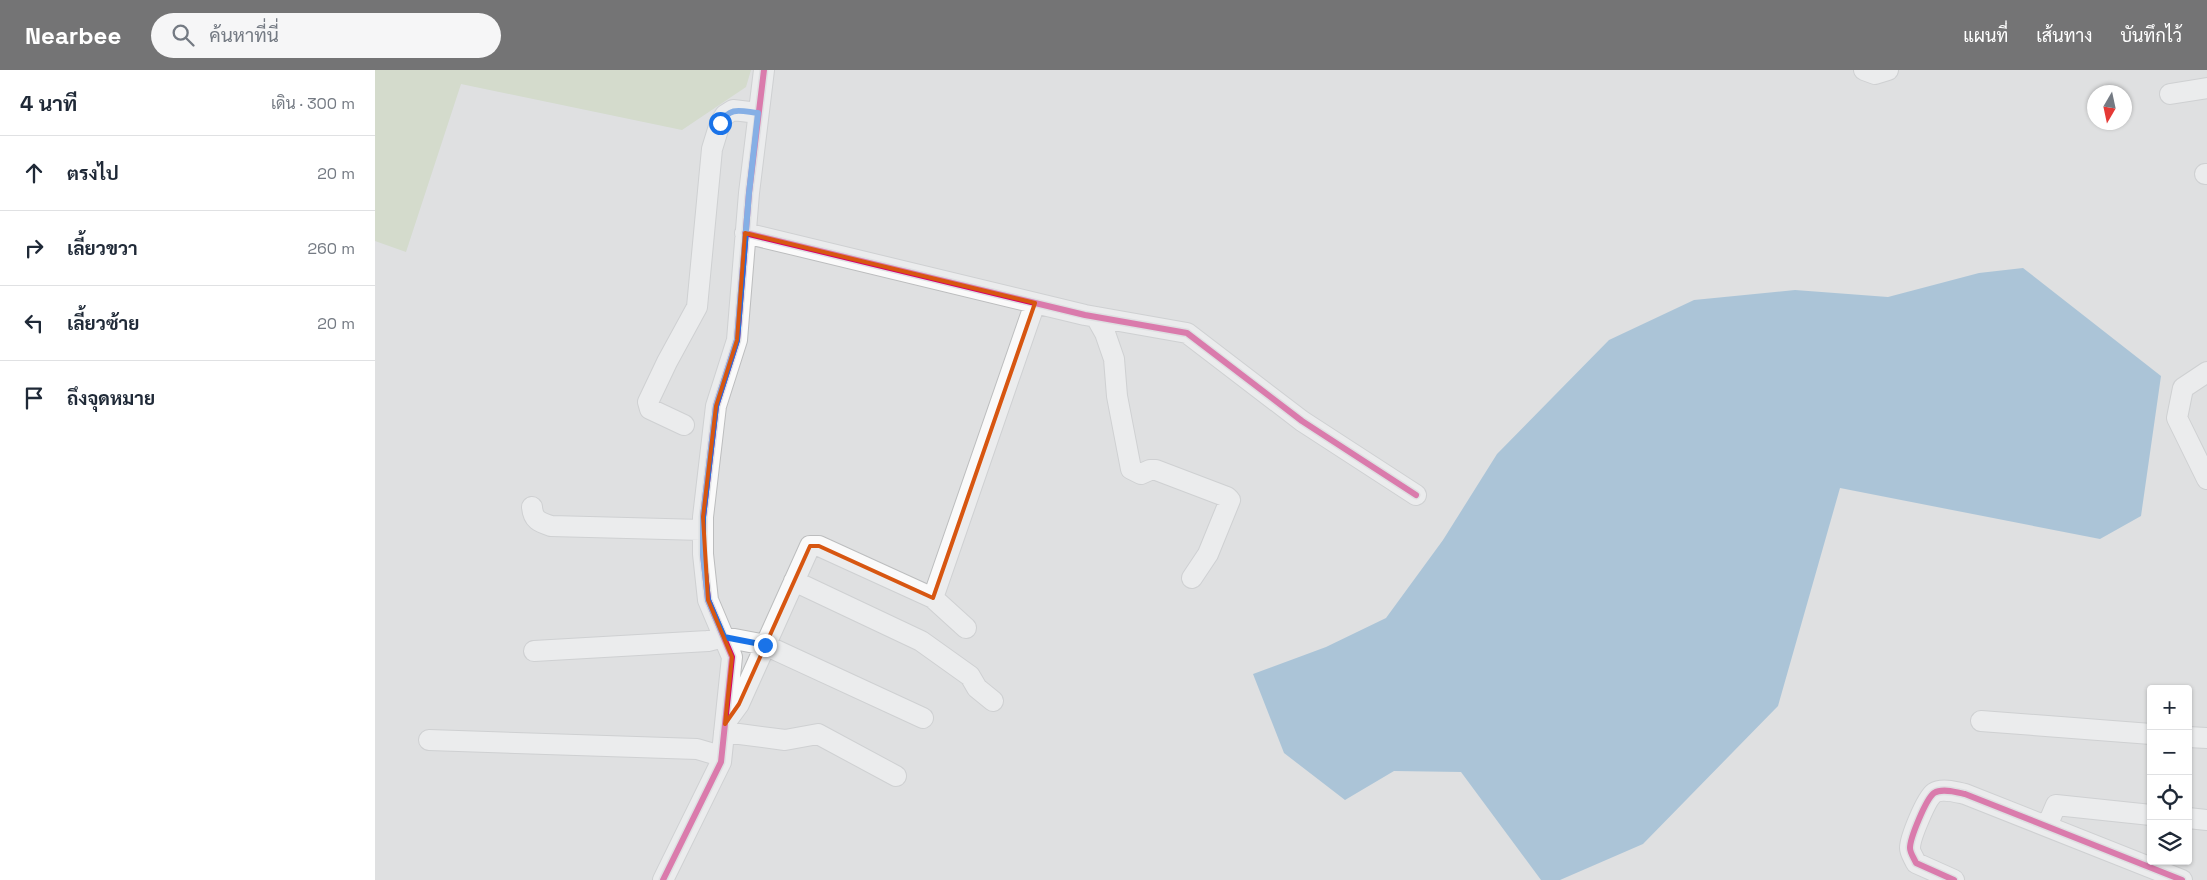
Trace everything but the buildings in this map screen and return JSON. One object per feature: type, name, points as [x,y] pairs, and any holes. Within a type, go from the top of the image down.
[{"type":"street","points":[[663,880],[721,762],[732,657],[708,600],[703,554],[703,517],[716,406],[737,340],[745,232],[764,70]]},
{"type":"street","points":[[1864,70],[1875,74],[1888,70]]},
{"type":"street","points":[[2170,94],[2207,88]]},
{"type":"street","points":[[684,425],[650,409],[648,402],[697,307],[712,149],[720,123],[725,115],[733,110],[758,113]]},
{"type":"street","points":[[745,232],[1096,317],[1187,333],[1302,422],[1416,495]]},
{"type":"street","points":[[933,598],[1035,303]]},
{"type":"street","points":[[1096,317],[1105,332],[1114,359],[1120,414],[1131,469],[1141,474],[1155,470],[1227,497],[1230,500],[1208,554],[1191,578]]},
{"type":"street","points":[[2207,372],[2183,388],[2177,418],[2207,479]]},
{"type":"street","points":[[532,507],[532,515],[537,521],[551,526],[703,530]]},
{"type":"street","points":[[724,728],[739,704],[810,546],[819,546],[933,598],[966,628]]},
{"type":"street","points":[[794,581],[921,641],[969,676],[977,688],[993,701]]},
{"type":"street","points":[[534,651],[708,641],[724,637],[765,645],[923,718]]},
{"type":"street","points":[[1981,721],[2147,734]]},
{"type":"street","points":[[724,728],[785,740],[818,734],[896,776]]},
{"type":"street","points":[[2192,737],[2207,738]]},
{"type":"street","points":[[429,740],[697,749],[721,756]]},
{"type":"street","points":[[1954,880],[1916,863],[1910,850],[1912,838],[1928,801],[1934,793],[1947,790],[1965,794],[2182,880]]},
{"type":"street","points":[[2047,826],[2056,804],[2147,814]]},
{"type":"street","points":[[2192,818],[2207,820]]},
{"type":"highlighted area","points":[[745,233],[1035,303],[933,598],[819,546],[810,546],[739,704],[725,724],[732,657],[708,600],[703,517],[716,406],[737,340]]},
{"type":"green space","points":[[375,70],[751,70],[746,87],[682,130],[461,84],[406,252],[375,241]]},
{"type":"water","points":[[2023,268],[2161,376],[2141,516],[2100,539],[1840,488],[1778,706],[1643,844],[1560,880],[1541,880],[1461,772],[1394,771],[1345,800],[1284,753],[1253,674],[1326,647],[1386,618],[1443,540],[1497,454],[1609,340],[1694,300],[1795,290],[1888,297],[1979,273]]},
{"type":"cycle path","points":[[663,880],[721,762],[732,657],[708,600],[703,554],[703,517],[716,406],[737,340],[749,193],[764,70]]},
{"type":"cycle path","points":[[745,233],[1085,315],[1187,333],[1302,421],[1416,495]]},
{"type":"cycle path","points":[[1954,880],[1916,863],[1910,850],[1915,828],[1923,810],[1934,793],[1941,791],[1965,794],[2182,880]]},
{"type":"route","points":[[720,123],[725,115],[733,110],[758,113],[749,193],[737,340],[716,406],[703,517],[703,554],[708,600],[724,637],[765,645]]}]
